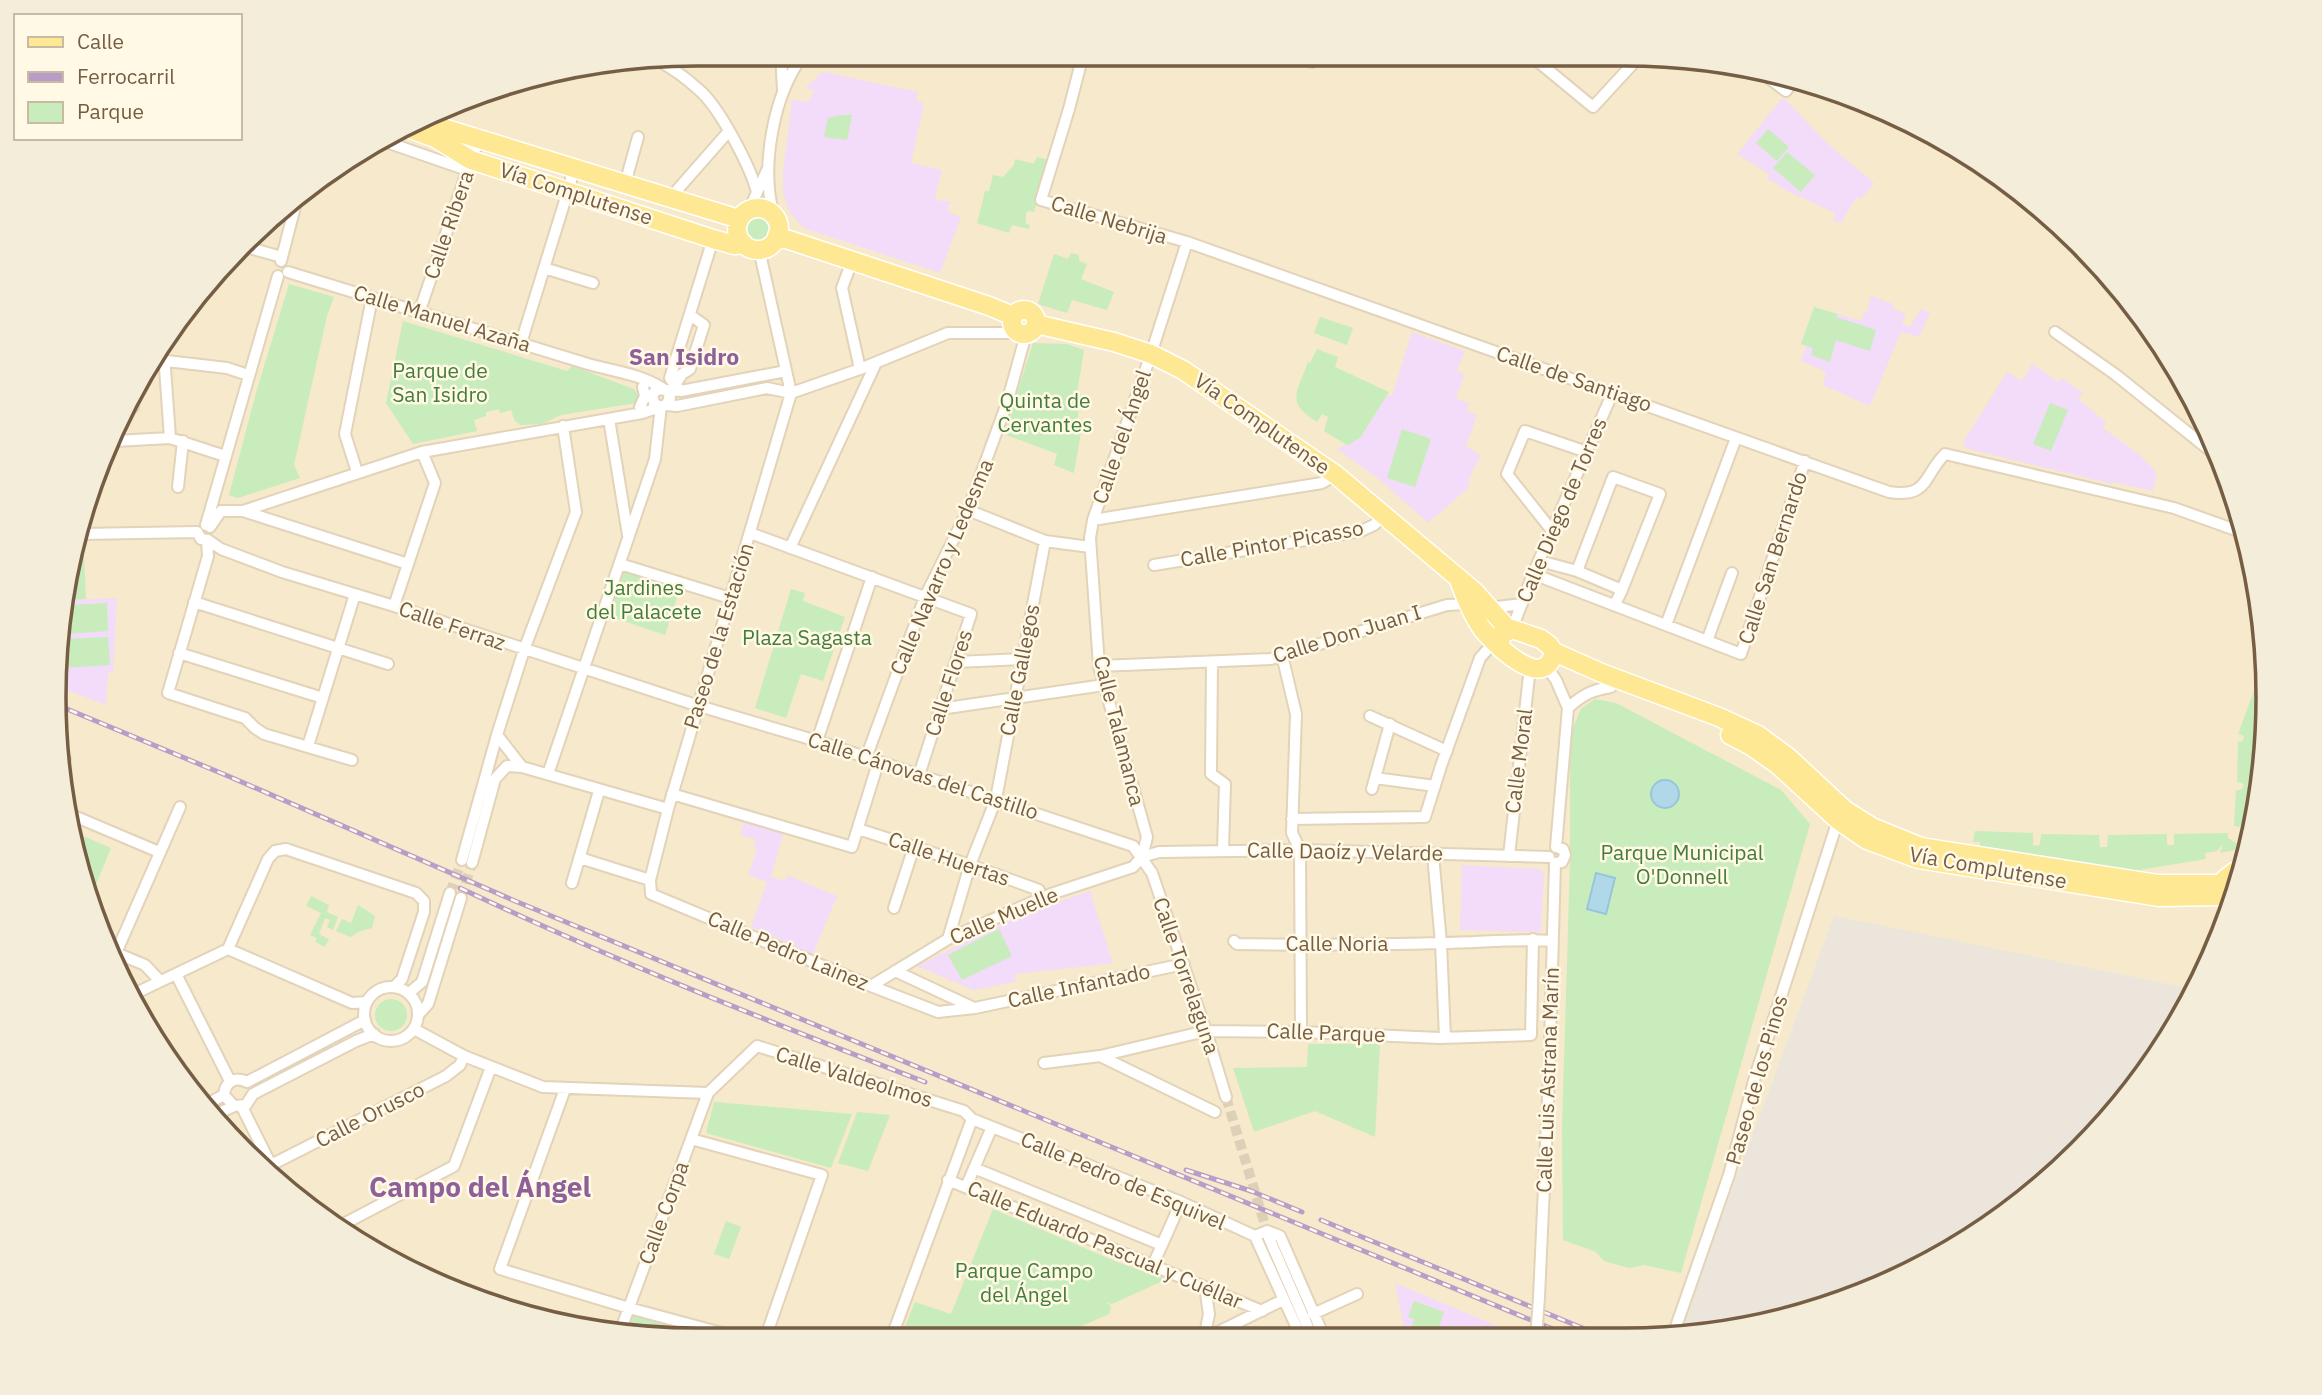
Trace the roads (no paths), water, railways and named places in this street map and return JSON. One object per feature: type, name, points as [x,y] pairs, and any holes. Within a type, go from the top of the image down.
[{"type":"main road","name":"Vía Complutense","points":[[435,125],[571,169],[744,214]]},
{"type":"main road","name":"Vía Complutense","points":[[418,132],[435,138],[469,165],[568,191],[713,239],[751,246]]},
{"type":"main road","points":[[763,209],[774,216],[778,223],[777,236],[769,246],[751,246],[737,232],[744,214],[763,209]]},
{"type":"main road","name":"Vía Complutense","points":[[777,236],[989,306],[1022,326],[1103,339],[1151,354],[1183,370],[1335,475],[1384,515],[1475,592],[1507,635]]},
{"type":"main road","name":"Vía Complutense","points":[[1459,580],[1468,604],[1484,630],[1507,635]]},
{"type":"main road","points":[[1507,635],[1541,639],[1549,645],[1546,662],[1507,656],[1507,635]]},
{"type":"main road","name":"Vía Complutense","points":[[1546,662],[1716,727],[1778,765],[1838,820],[1867,840],[1918,859],[2159,897],[2224,895]]},
{"type":"main road","name":"Vía Complutense","points":[[1546,662],[1604,674],[1719,717],[1758,736],[1788,757],[1845,810],[1872,827],[1921,847],[2224,895]]},
{"type":"street","points":[[782,66],[783,90]]},
{"type":"street","points":[[774,216],[769,200],[769,165],[778,100],[797,66]]},
{"type":"street","name":"Calle Nebrija","points":[[1080,66],[1041,200],[1187,242]]},
{"type":"street","points":[[1543,66],[1593,107],[1630,66]]},
{"type":"street","points":[[668,67],[700,90],[729,131],[757,192]]},
{"type":"street","points":[[671,197],[729,131]]},
{"type":"street","points":[[625,184],[638,137]]},
{"type":"street","name":"Calle Ribera","points":[[419,313],[469,165],[475,149],[482,141]]},
{"type":"street","name":"Vía Complutense","points":[[394,145],[469,165]]},
{"type":"street","points":[[744,214],[769,165]]},
{"type":"street","points":[[521,343],[568,191],[571,169]]},
{"type":"street","points":[[281,259],[293,213]]},
{"type":"street","points":[[243,511],[422,452],[642,413],[670,398],[670,378],[713,239]]},
{"type":"street","name":"Calle del Ángel","points":[[1093,520],[1187,242]]},
{"type":"street","name":"Calle de Santiago","points":[[1187,242],[1889,492],[1904,494],[1917,491],[1927,482],[1938,461],[1945,454],[2174,508],[2232,529]]},
{"type":"street","points":[[751,246],[791,393]]},
{"type":"street","points":[[205,528],[248,375],[283,274],[288,267],[281,259],[253,249]]},
{"type":"street","points":[[852,261],[842,288],[860,369]]},
{"type":"street","points":[[544,268],[593,283]]},
{"type":"street","name":"Calle Manuel Azaña","points":[[283,274],[671,388]]},
{"type":"street","points":[[357,472],[345,434],[372,298]]},
{"type":"street","points":[[671,388],[682,374],[690,369],[704,325],[690,315]]},
{"type":"street","points":[[668,809],[522,767],[507,766],[495,779],[467,861],[497,735],[524,650],[576,512],[564,421],[658,403],[677,406],[768,388],[791,393],[876,363],[948,333],[1008,333],[1022,326]]},
{"type":"street","name":"Calle Navarro y Ledesma","points":[[866,758],[925,597],[968,510],[1007,403],[1022,326]]},
{"type":"street","points":[[2055,332],[2199,439]]},
{"type":"street","points":[[166,359],[227,368],[248,375]]},
{"type":"street","points":[[790,548],[876,363]]},
{"type":"street","points":[[162,365],[170,438]]},
{"type":"street","name":"Calle Manuel Azaña","points":[[596,366],[643,387],[658,403]]},
{"type":"street","points":[[548,774],[655,458],[657,389],[786,371]]},
{"type":"street","points":[[640,407],[645,396],[643,387]]},
{"type":"street","name":"Calle Diego de Torres","points":[[1507,635],[1613,392]]},
{"type":"street","name":"Paseo de la Estación","points":[[650,880],[668,809],[791,393]]},
{"type":"street","points":[[609,419],[629,538]]},
{"type":"street","points":[[1553,532],[1507,474],[1525,430],[1587,452]]},
{"type":"street","points":[[121,442],[170,438],[225,456]]},
{"type":"street","points":[[1666,625],[1736,438]]},
{"type":"street","points":[[178,487],[183,442]]},
{"type":"street","points":[[394,606],[435,483],[422,452]]},
{"type":"street","name":"Calle San Bernardo","points":[[1707,641],[1741,654],[1804,461]]},
{"type":"street","points":[[1093,520],[1322,484],[1335,475]]},
{"type":"street","points":[[1577,571],[1613,477],[1660,494],[1615,604]]},
{"type":"street","points":[[968,510],[1045,541],[1090,547]]},
{"type":"street","points":[[88,534],[205,528],[221,511],[243,511],[408,564]]},
{"type":"street","name":"Calle Pintor Picasso","points":[[1154,565],[1361,531],[1374,525],[1384,515]]},
{"type":"street","name":"Calle Talamanca","points":[[1093,520],[1090,547],[1099,666],[1147,837],[1142,857]]},
{"type":"street","name":"Calle Ferraz","points":[[205,528],[201,539],[242,558],[699,706]]},
{"type":"street","name":"Calle Flores","points":[[750,533],[971,614],[919,775]]},
{"type":"street","points":[[208,540],[208,556],[168,693],[245,718],[264,734],[352,760]]},
{"type":"street","name":"Calle Gallegos","points":[[948,939],[970,865],[996,799],[1045,541]]},
{"type":"street","points":[[1540,561],[1577,571],[1622,590]]},
{"type":"street","points":[[620,564],[730,598]]},
{"type":"street","points":[[1534,574],[1707,641],[1732,573]]},
{"type":"street","points":[[817,741],[872,577]]},
{"type":"street","points":[[308,746],[355,594]]},
{"type":"street","points":[[194,603],[388,664]]},
{"type":"street","name":"Calle Don Juan I","points":[[1099,666],[1271,659],[1447,605],[1468,604]]},
{"type":"street","points":[[1489,608],[1507,608],[1522,604]]},
{"type":"street","points":[[1293,819],[1425,817],[1480,658],[1507,635]]},
{"type":"street","points":[[179,653],[323,698]]},
{"type":"street","points":[[1282,655],[1296,715],[1292,832],[1300,850],[1301,1032]]},
{"type":"street","points":[[956,662],[1023,659]]},
{"type":"street","points":[[1212,662],[1211,774],[1225,784],[1223,850]]},
{"type":"street","points":[[1546,662],[1568,708],[1556,847],[1549,851],[1552,860]]},
{"type":"street","name":"Calle Moral","points":[[1509,856],[1546,662]]},
{"type":"street","points":[[940,709],[1104,685]]},
{"type":"street","points":[[1568,708],[1595,689],[1611,688]]},
{"type":"street","name":"Calle Cánovas del Castillo","points":[[699,706],[996,799],[1133,846],[1142,857]]},
{"type":"street","points":[[1370,716],[1447,751]]},
{"type":"street","points":[[1390,724],[1373,784],[1435,786]]},
{"type":"street","points":[[497,735],[522,767]]},
{"type":"street","points":[[673,794],[852,847],[878,763]]},
{"type":"street","points":[[572,883],[599,791]]},
{"type":"street","points":[[118,946],[180,807]]},
{"type":"street","points":[[78,818],[159,852]]},
{"type":"street","name":"Paseo de los Pinos","points":[[1676,1326],[1729,1175],[1755,1077],[1838,820]]},
{"type":"street","name":"Calle Huertas","points":[[858,829],[1039,890]]},
{"type":"street","points":[[894,908],[914,847]]},
{"type":"street","points":[[140,991],[228,949],[268,859],[275,851],[286,849],[415,893],[424,901],[424,912],[402,979],[394,987]]},
{"type":"street","name":"Calle Daoíz y Velarde","points":[[1142,857],[1159,852],[1300,850],[1509,856],[1552,860]]},
{"type":"street","points":[[1433,855],[1441,943],[1445,1038]]},
{"type":"street","name":"Calle Muelle","points":[[871,986],[948,939],[1051,894],[1133,867],[1142,857]]},
{"type":"street","name":"Calle Torrelaguna","points":[[1142,857],[1152,873],[1184,964],[1226,1097]]},
{"type":"street","points":[[580,858],[650,880]]},
{"type":"street","name":"Calle Luis Astrana Marín","points":[[1537,1328],[1549,1077],[1553,941],[1552,860]]},
{"type":"street","name":"Calle Pedro Lainez","points":[[650,880],[651,894],[938,1012]]},
{"type":"street","points":[[367,1002],[365,1020],[373,1034],[390,1041],[407,1035],[414,1029],[418,1015],[428,1004],[456,895],[422,982],[409,993]]},
{"type":"street","name":"Calle Luis Astrana Marín","points":[[1531,1035],[1533,939]]},
{"type":"street","name":"Calle Noria","points":[[1234,941],[1237,944],[1441,943],[1533,939],[1553,941]]},
{"type":"street","points":[[228,949],[352,1003],[367,1002],[381,989],[394,987],[409,993],[414,999],[418,1015]]},
{"type":"street","points":[[123,956],[145,965],[160,981]]},
{"type":"street","name":"Calle Infantado","points":[[938,1012],[975,1008],[1184,964]]},
{"type":"street","points":[[895,971],[975,1008]]},
{"type":"street","points":[[176,974],[230,1082]]},
{"type":"street","points":[[247,1082],[365,1020]]},
{"type":"street","points":[[414,1029],[464,1056],[543,1087],[708,1093]]},
{"type":"street","name":"Calle Parque","points":[[1044,1063],[1101,1056],[1206,1031],[1445,1038],[1531,1035]]},
{"type":"street","points":[[222,1113],[250,1102],[253,1094],[373,1034]]},
{"type":"street","name":"Calle Valdeolmos","points":[[708,1093],[757,1046],[964,1111],[972,1119]]},
{"type":"street","name":"Calle Orusco","points":[[274,1165],[446,1076],[460,1065],[464,1056]]},
{"type":"street","points":[[1101,1056],[1215,1112]]},
{"type":"street","points":[[347,1222],[454,1166],[491,1067]]},
{"type":"street","points":[[212,1101],[224,1095],[230,1082],[239,1079],[247,1082],[253,1094]]},
{"type":"street","points":[[565,1089],[500,1269],[703,1328]]},
{"type":"street","name":"Calle Corpa","points":[[623,1324],[708,1093]]},
{"type":"street","points":[[224,1095],[238,1107],[266,1158]]},
{"type":"street","points":[[895,1328],[972,1119]]},
{"type":"street","name":"Calle Pedro de Esquivel","points":[[972,1119],[1181,1202],[1255,1236]]},
{"type":"street","points":[[966,1188],[992,1127]]},
{"type":"street","points":[[691,1139],[822,1175],[769,1328]]},
{"type":"street","name":"Calle Eduardo Pascual y Cuéllar","points":[[974,1168],[1162,1245]]},
{"type":"street","name":"Calle Eduardo Pascual y Cuéllar","points":[[948,1180],[1262,1311]]},
{"type":"street","points":[[1153,1265],[1181,1202]]},
{"type":"street","points":[[1297,1328],[1255,1236],[1267,1231],[1280,1236],[1320,1328]]},
{"type":"street","points":[[1269,1238],[1308,1328]]},
{"type":"street","points":[[1205,1287],[1209,1314],[1206,1328]]},
{"type":"street","points":[[1313,1314],[1357,1294]]},
{"type":"street","points":[[1227,1328],[1283,1300]]},
{"type":"water","points":[[1665,780],[1675,784],[1679,794],[1675,804],[1665,808],[1655,804],[1651,794],[1655,784]]},
{"type":"water","points":[[1596,873],[1615,878],[1606,914],[1587,909]]},
{"type":"tunnel","points":[[450,893],[462,860]]},
{"type":"tunnel","points":[[461,898],[472,863]]},
{"type":"tunnel","points":[[1226,1097],[1269,1238]]},
{"type":"railway","points":[[67,709],[515,901],[1550,1328]]},
{"type":"railway","points":[[460,888],[633,965],[925,1082]]},
{"type":"railway","points":[[1186,1170],[1251,1191],[1302,1212]]},
{"type":"railway","points":[[1321,1220],[1582,1328]]},
{"type":"district","name":"San Isidro","points":[[684,357]]},
{"type":"district","name":"Campo del Ángel","points":[[480,1187]]},
{"type":"park label","name":"Parque de San Isidro","points":[[440,383]]},
{"type":"park label","name":"Quinta de Cervantes","points":[[1045,413]]},
{"type":"park label","name":"Jardines del Palacete","points":[[644,600]]},
{"type":"park label","name":"Plaza Sagasta","points":[[807,638]]},
{"type":"park label","name":"Parque Municipal O'Donnell","points":[[1682,865]]},
{"type":"park label","name":"Parque Campo del Ángel","points":[[1024,1283]]}]
